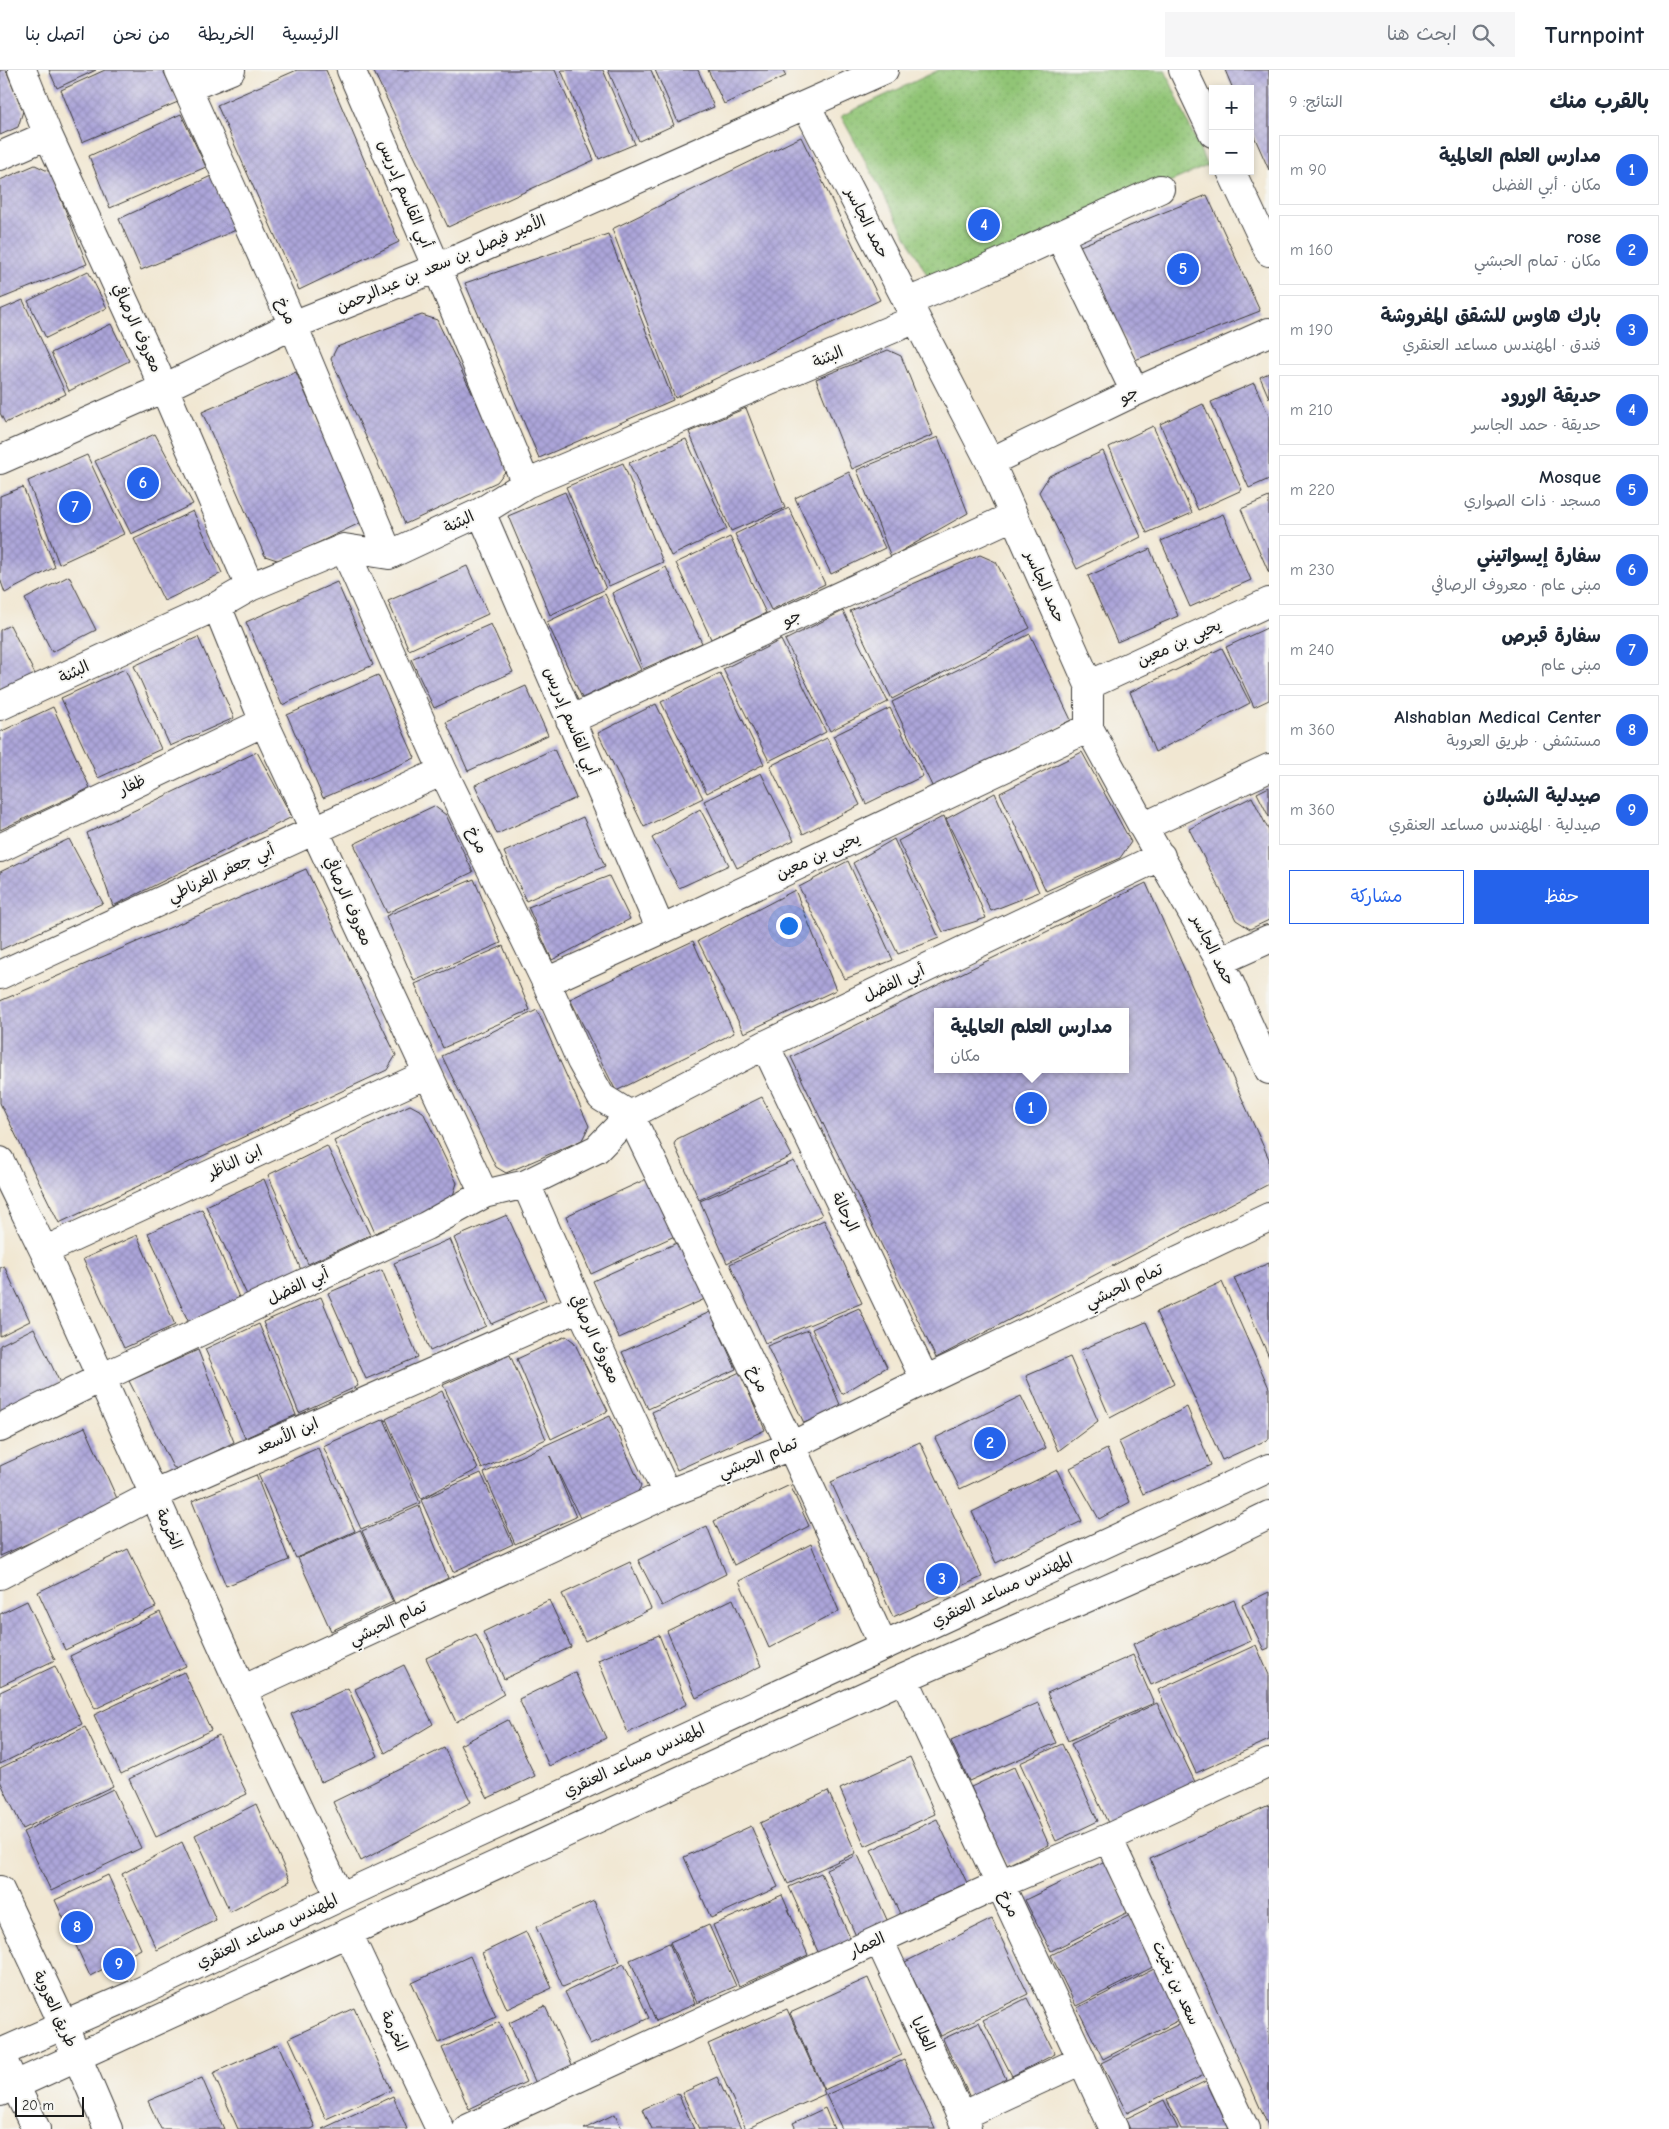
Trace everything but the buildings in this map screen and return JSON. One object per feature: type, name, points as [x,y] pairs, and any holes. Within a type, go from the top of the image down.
[{"type":"street","name":"معروف الرصافي","points":[[22,70],[48,135],[164,388],[250,588]]},
{"type":"street","points":[[183,79],[231,70]]},
{"type":"street","name":"أبي القاسم إدريس","points":[[351,70],[437,268],[526,484]]},
{"type":"street","name":"الأمير فيصل بن سعد بن عبدالرحمن","points":[[0,460],[164,388],[293,325],[437,268],[884,70]]},
{"type":"street","points":[[1183,70],[1212,130]]},
{"type":"street","name":"مرخ","points":[[183,79],[293,325],[389,555]]},
{"type":"street","name":"حمد الجاسر","points":[[806,105],[990,462],[1089,685],[1089,728],[1220,961],[1269,1070]]},
{"type":"street","points":[[0,156],[48,135]]},
{"type":"street","points":[[1233,175],[1269,252]]},
{"type":"street","name":"البثنة","points":[[389,555],[481,512],[526,484],[912,311],[982,271],[1160,189]]},
{"type":"street","points":[[1059,235],[1135,392]]},
{"type":"street","name":"جو","points":[[990,462],[1135,392],[1269,332]]},
{"type":"street","name":"أبي القاسم إدريس","points":[[481,512],[661,930]]},
{"type":"street","name":"جو","points":[[570,720],[1013,516]]},
{"type":"street","points":[[344,548],[389,555]]},
{"type":"street","name":"مرخ","points":[[344,548],[443,771],[546,982],[581,1061],[600,1097],[630,1114],[791,1446],[882,1645]]},
{"type":"street","name":"البثنة","points":[[0,706],[217,606],[250,588],[344,548]]},
{"type":"street","name":"يحيى بن معين","points":[[1089,685],[1269,602]]},
{"type":"street","name":"معروف الرصافي","points":[[217,606],[264,722],[316,829],[427,1074],[484,1194]]},
{"type":"street","name":"ظفار","points":[[0,848],[264,722]]},
{"type":"street","name":"يحيى بن معين","points":[[546,982],[661,930],[1089,728]]},
{"type":"street","points":[[1143,827],[1269,768]]},
{"type":"street","name":"أبي جعفر الغرناطي","points":[[0,975],[443,771]]},
{"type":"street","name":"أبي الفضل","points":[[0,1428],[101,1378],[426,1226],[484,1194],[526,1184],[596,1149],[630,1114],[765,1044],[1161,856]]},
{"type":"street","points":[[1220,961],[1269,939]]},
{"type":"street","name":"الرحالة","points":[[765,1044],[925,1380]]},
{"type":"street","name":"ابن الناظر","points":[[44,1251],[427,1074]]},
{"type":"street","name":"الخرمة","points":[[0,1161],[44,1251],[242,1690],[340,1896]]},
{"type":"street","name":"معروف الرصافي","points":[[526,1184],[580,1307],[667,1494]]},
{"type":"street","name":"تمام الحبشي","points":[[242,1690],[667,1494],[791,1446],[925,1380],[1269,1217]]},
{"type":"street","name":"ابن الأسعد","points":[[0,1575],[153,1494],[580,1307]]},
{"type":"street","name":"المهندس مساعد العنقري","points":[[0,2053],[64,2026],[882,1645],[1269,1468]]},
{"type":"street","points":[[8,2089],[904,1678],[1203,1547],[1269,1515]]},
{"type":"street","points":[[991,1595],[1008,1633]]},
{"type":"street","name":"مرخ","points":[[904,1678],[1114,2129]]},
{"type":"street","name":"العمار","points":[[467,2129],[1000,1884],[1108,1838],[1269,1763]]},
{"type":"street","name":"سعد بن بخيت","points":[[1108,1838],[1245,2129]]},
{"type":"street","name":"طريق العروبة","points":[[0,1890],[64,2026],[108,2129]]},
{"type":"street","name":"الخرمة","points":[[348,1933],[440,2129]]},
{"type":"street","name":"العلايا","points":[[878,1940],[964,2123]]},
{"type":"street","points":[[0,2053],[8,2089],[36,2129]]},
{"type":"street","points":[[964,2123],[1082,2060]]},
{"type":"green space","points":[[939,70],[1165,70],[1207,166],[932,284],[841,116]]},
{"type":"place","name":"حديقة الورود","points":[[984,225]]},
{"type":"place","name":"Mosque","points":[[1183,269]]},
{"type":"place","name":"سفارة إيسواتيني","points":[[143,483]]},
{"type":"place","name":"سفارة قبرص","points":[[75,507]]},
{"type":"place","name":"مدارس العلم العالمية","points":[[1031,1108]]},
{"type":"place","name":"rose","points":[[990,1443]]},
{"type":"place","name":"بارك هاوس للشقق المفروشة","points":[[942,1579]]},
{"type":"place","name":"Alshablan Medical Center","points":[[77,1927]]},
{"type":"place","name":"صيدلية الشبلان","points":[[119,1964]]}]
